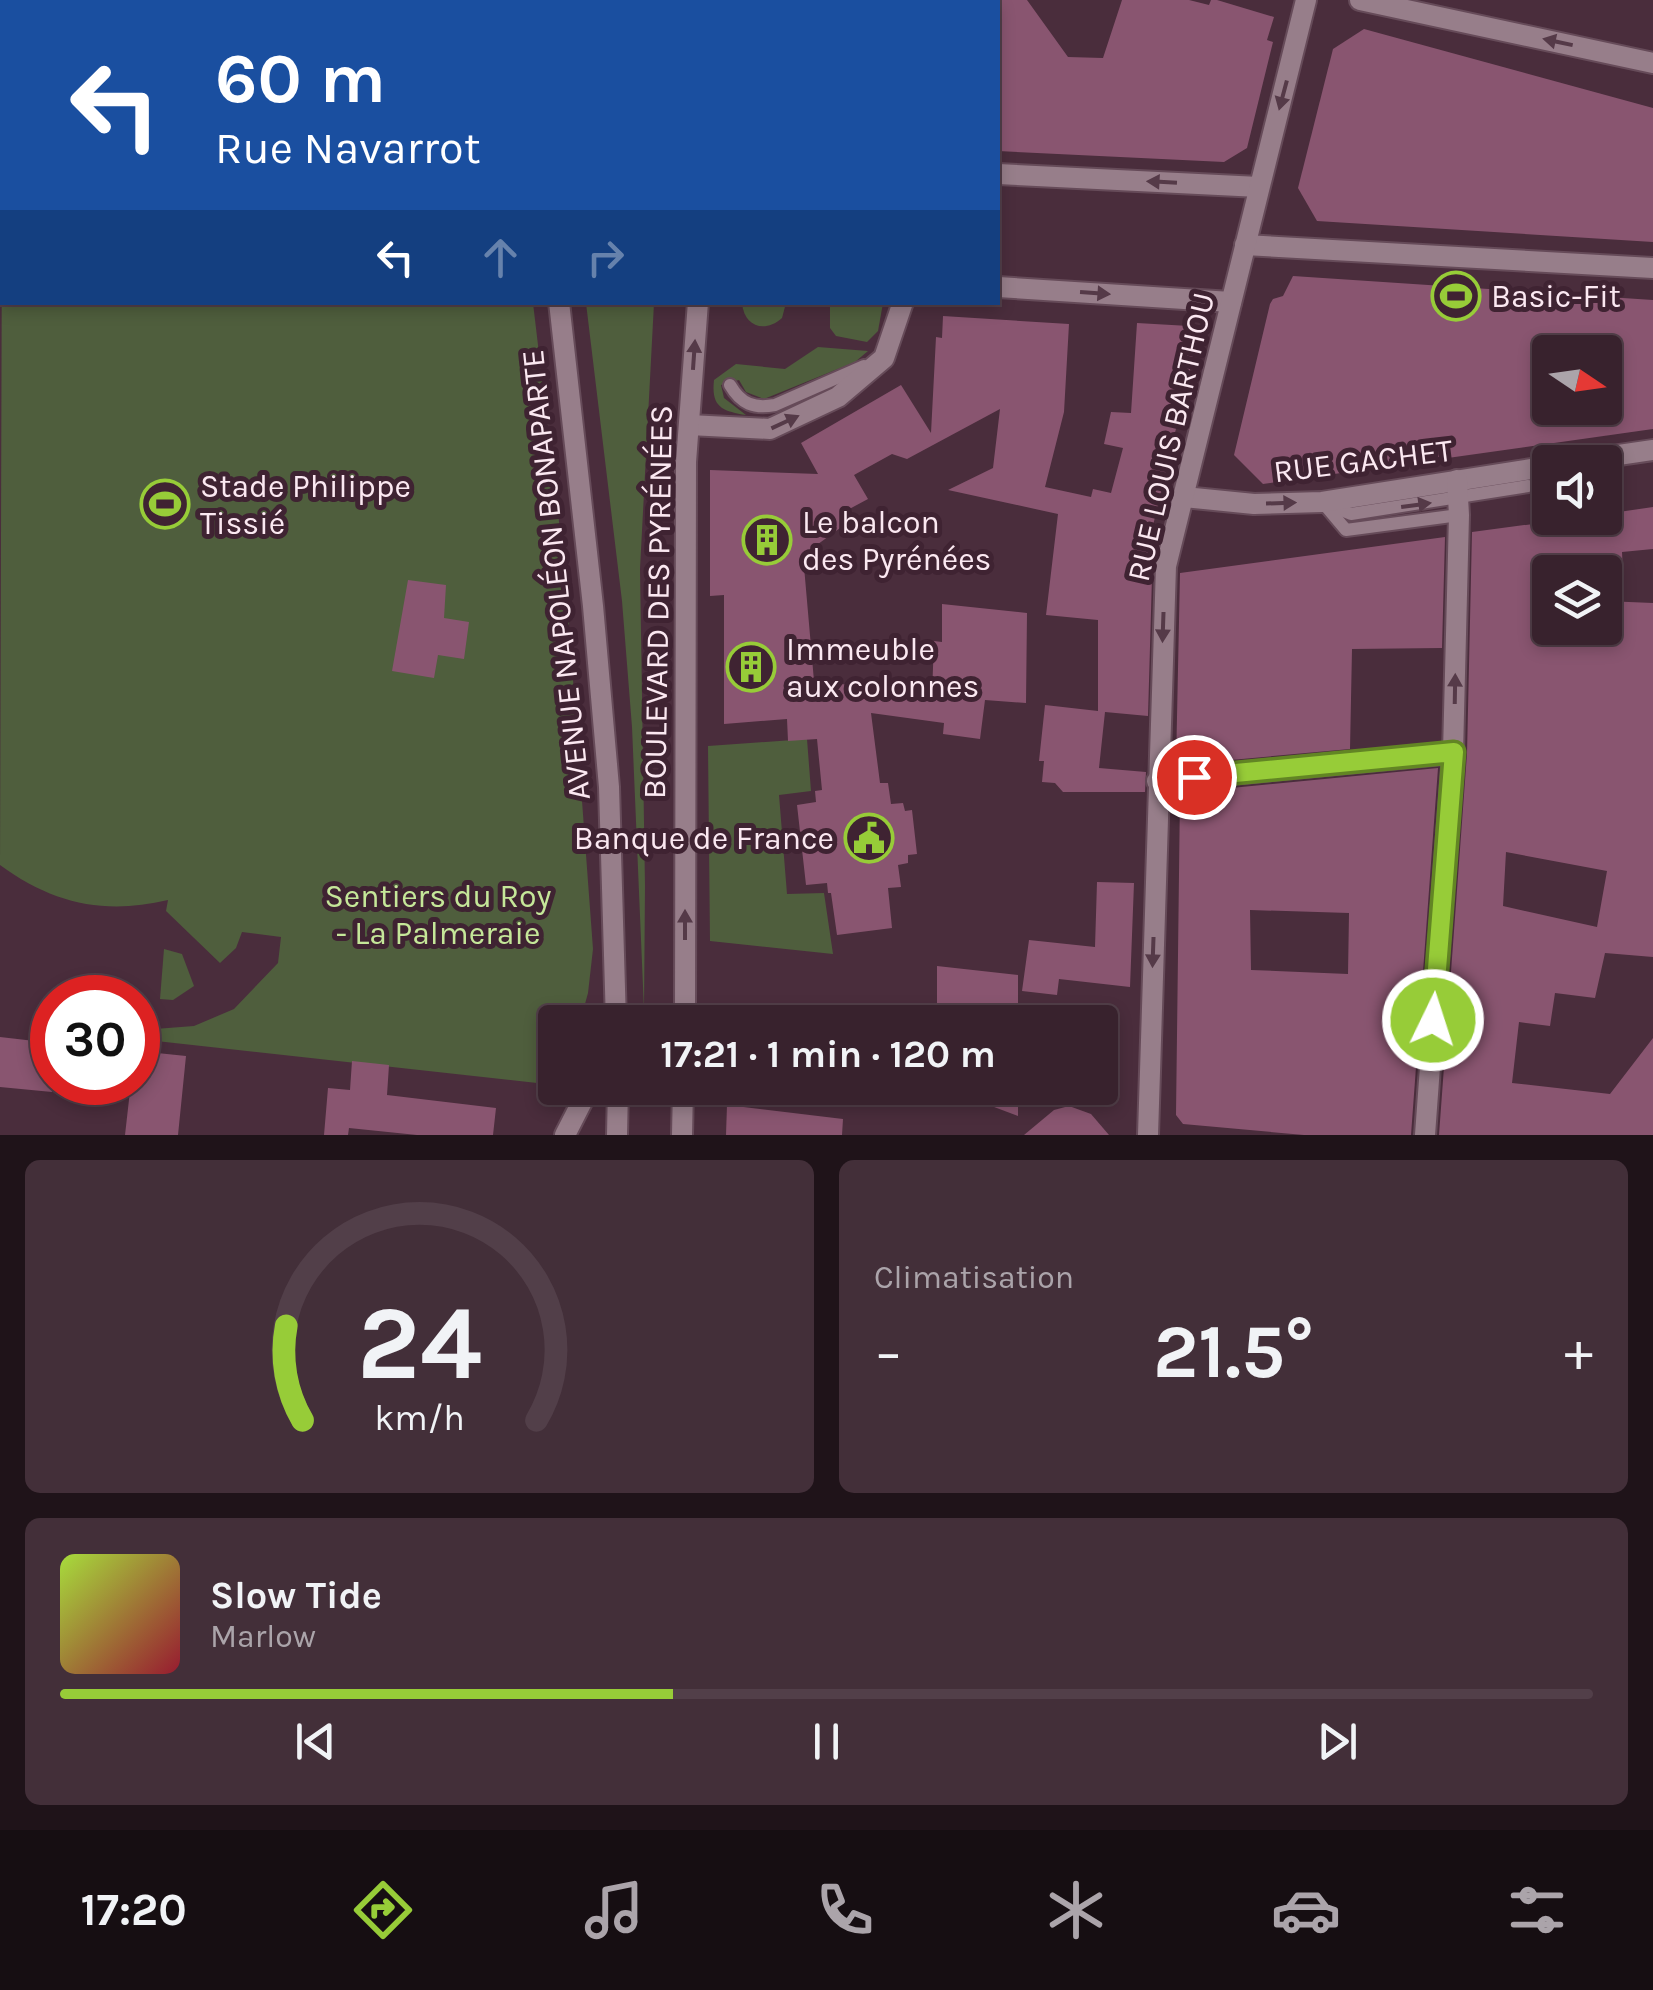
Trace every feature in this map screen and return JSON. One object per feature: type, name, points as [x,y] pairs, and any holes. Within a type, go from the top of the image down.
[{"type":"street","name":"RUE LOUIS BARTHOU","points":[[1148,1135],[1166,566],[1306,0]]},
{"type":"street","points":[[1360,0],[1653,63]]},
{"type":"street","points":[[1000,174],[1259,187]]},
{"type":"street","points":[[1246,245],[1653,268]]},
{"type":"street","points":[[1000,287],[1231,302]]},
{"type":"street","name":"AVENUE NAPOLÉON BONAPARTE","points":[[559,305],[593,606],[608,787],[615,1005]]},
{"type":"street","name":"BOULEVARD DES PYRÉNÉES","points":[[685,1005],[686,462],[698,305]]},
{"type":"street","points":[[689,425],[770,429],[838,397],[884,358],[902,305]]},
{"type":"street","points":[[1622,455],[1653,450]]},
{"type":"street","name":"RUE GACHET","points":[[1184,497],[1254,504],[1458,498],[1532,472]]},
{"type":"street","points":[[1425,1135],[1454,752],[1458,498]]},
{"type":"street","points":[[1158,781],[1454,752]]},
{"type":"street","points":[[565,1135],[580,1105]]},
{"type":"street","points":[[617,1135],[618,1105]]},
{"type":"street","points":[[682,1135],[683,1105]]},
{"type":"lane","points":[[730,385],[740,399],[760,408],[884,358]]},
{"type":"lane","points":[[1322,502],[1346,530],[1458,498],[1528,486]]},
{"type":"green space","points":[[2,305],[533,305],[565,572],[593,949],[585,1005],[538,1005],[538,1083],[160,1041],[160,1029],[194,1026],[234,1009],[278,963],[281,937],[242,932],[236,948],[220,963],[166,911],[168,900],[123,906],[80,903],[20,878],[0,865]]},
{"type":"green space","name":"Sentiers du Roy - La Palmeraie","points":[[586,305],[654,305],[640,569],[644,1005],[632,727],[622,601]]},
{"type":"green space","points":[[742,305],[785,305],[782,318],[768,326],[751,322]]},
{"type":"green space","points":[[830,305],[883,305],[878,331],[867,342],[836,336],[830,328]]},
{"type":"green space","points":[[818,347],[868,351],[855,362],[764,399],[746,392],[739,380],[721,385],[724,398],[746,415],[730,412],[716,402],[714,380],[736,364],[785,369]]},
{"type":"green space","points":[[807,739],[811,791],[779,795],[787,894],[824,893],[833,954],[710,941],[708,746]]},
{"type":"green space","points":[[164,949],[182,954],[194,986],[173,1000],[160,999]]},
{"type":"building","points":[[1000,0],[1027,0],[1068,57],[1103,58],[1122,0],[1189,0],[1209,5],[1211,0],[1217,0],[1274,17],[1267,40],[1273,42],[1247,148],[1224,162],[1000,151]]},
{"type":"building","points":[[1364,29],[1653,108],[1653,242],[1317,221],[1298,188],[1333,49]]},
{"type":"building","points":[[1293,276],[1653,300],[1653,429],[1263,484],[1234,455],[1273,299],[1283,296]]},
{"type":"building","points":[[943,316],[1069,324],[1064,412],[1045,487],[1091,497],[1093,489],[1111,493],[1123,448],[1104,444],[1111,412],[1131,413],[1137,323],[1189,326],[1197,340],[1151,534],[1147,577],[1152,577],[1148,716],[1105,712],[1099,768],[1146,772],[1145,792],[1063,792],[1055,783],[1042,782],[1044,761],[1039,761],[1045,705],[1098,711],[1098,620],[1046,615],[1058,514],[948,490],[993,468],[1000,409],[907,459],[892,454],[854,475],[868,499],[840,514],[847,523],[803,555],[814,681],[932,694],[934,641],[942,642],[942,604],[1027,613],[1026,703],[985,700],[980,739],[943,734],[944,723],[871,713],[880,783],[888,783],[891,804],[903,803],[905,811],[912,810],[917,854],[908,855],[908,863],[898,865],[901,887],[888,888],[892,928],[837,935],[827,883],[806,885],[797,805],[816,802],[815,791],[822,790],[817,739],[788,741],[787,719],[724,724],[724,595],[710,596],[710,470],[818,474],[801,443],[901,385],[931,433],[936,337],[942,338]]},
{"type":"building","points":[[1653,507],[1653,549],[1622,552],[1623,572],[1622,555],[1532,555],[1532,645],[1622,645],[1622,602],[1653,603],[1653,957],[1605,953],[1595,998],[1555,993],[1550,1026],[1519,1022],[1512,1083],[1610,1094],[1653,1038],[1653,1135],[1439,1135],[1467,754],[1472,532],[1532,524],[1532,535],[1622,535],[1622,512]],"holes":[[[1506,852],[1607,871],[1597,927],[1503,906]]]},
{"type":"building","points":[[1445,537],[1442,648],[1352,649],[1350,749],[1176,765],[1180,573]]},
{"type":"building","points":[[408,580],[446,585],[444,618],[469,622],[464,659],[438,655],[434,678],[392,671]]},
{"type":"building","points":[[1438,768],[1411,1135],[1304,1135],[1183,1124],[1176,1115],[1180,793]],"holes":[[[1250,910],[1349,913],[1348,974],[1251,970]]]},
{"type":"building","points":[[1097,882],[1134,883],[1130,987],[1059,979],[1057,995],[1022,991],[1029,940],[1095,947]]},
{"type":"building","points":[[937,966],[1018,975],[1018,1005],[937,1005]]},
{"type":"building","points":[[0,1037],[30,1040],[30,1090],[0,1087]]},
{"type":"building","points":[[160,1053],[186,1056],[178,1135],[125,1135],[128,1105],[160,1105]]},
{"type":"building","points":[[352,1061],[389,1065],[387,1095],[496,1108],[493,1135],[417,1135],[349,1128],[348,1135],[324,1135],[328,1088],[350,1090]]},
{"type":"building","points":[[727,1105],[843,1119],[842,1135],[726,1135]]},
{"type":"building","points":[[989,1105],[1018,1105],[1018,1116]]},
{"type":"building","points":[[1069,1106],[1091,1114],[1109,1135],[1024,1135],[1054,1110]]},
{"type":"place","name":"Basic-Fit","points":[[1456,296]]},
{"type":"place","name":"Stade Philippe Tissié","points":[[165,504]]},
{"type":"place","name":"Le balcon des Pyrénées","points":[[767,540]]},
{"type":"place","name":"Immeuble aux colonnes","points":[[751,667]]},
{"type":"place","name":"Banque de France","points":[[869,838]]},
{"type":"route","points":[[1194,777],[1454,752],[1433,1020]]}]
